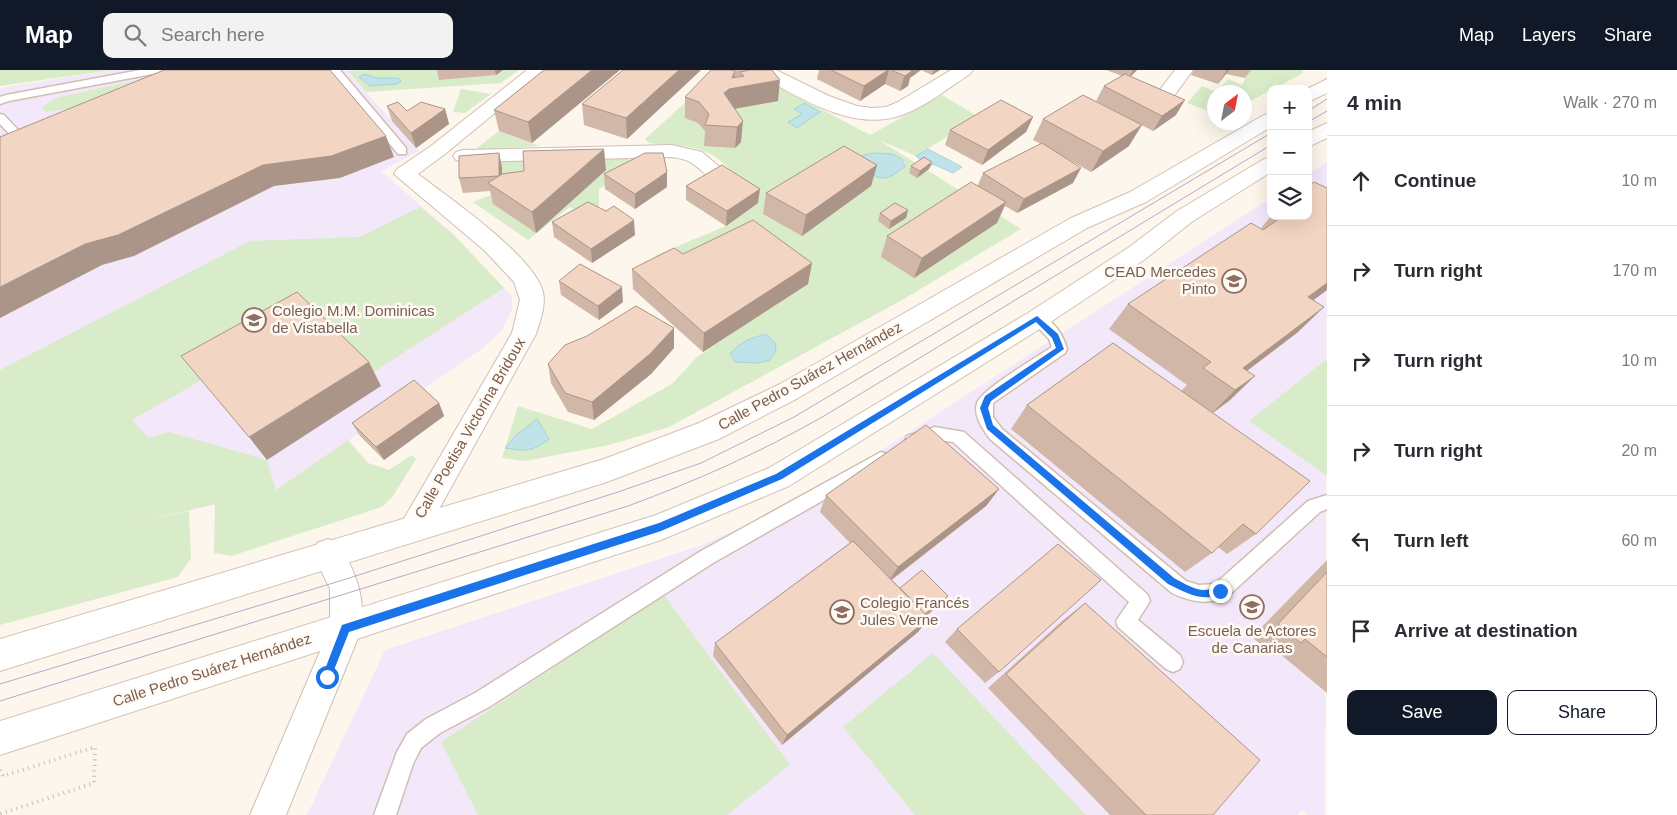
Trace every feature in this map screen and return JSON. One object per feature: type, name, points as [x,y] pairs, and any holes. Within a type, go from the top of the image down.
[{"type":"street","points":[[403,163],[438,150],[538,70]]},
{"type":"street","points":[[762,70],[846,110],[867,113],[887,113],[900,108],[964,70]]},
{"type":"street","points":[[1167,92],[1184,70]]},
{"type":"street","points":[[1312,94],[1327,85]]},
{"type":"street","name":"Calle Pedro Suárez Hernández","points":[[0,655],[608,470],[709,431],[789,391],[1079,223],[1138,197],[1267,121]]},
{"type":"street","points":[[1312,138],[1327,129]]},
{"type":"street","points":[[438,150],[468,158],[672,151],[695,156],[719,174]]},
{"type":"street","name":"Calle Poetisa Victorina Bridoux","points":[[403,163],[512,262],[530,289],[531,309],[524,334],[413,529]]},
{"type":"street","name":"Calle Pedro Suárez Hernández","points":[[0,738],[661,527],[779,476],[1037,319],[1136,254],[1185,216],[1267,166]]},
{"type":"street","points":[[268,815],[346,628],[348,595],[343,580],[328,554]]},
{"type":"lane","points":[[0,102],[6,98],[158,70]]},
{"type":"lane","points":[[147,84],[165,78],[163,70]]},
{"type":"lane","points":[[334,70],[403,163]]},
{"type":"lane","points":[[0,117],[17,136],[35,133],[43,129]]},
{"type":"lane","points":[[1037,319],[1056,336],[1060,349],[987,399],[984,408],[986,420],[996,434],[1179,587],[1205,595],[1220,591],[1314,506],[1327,502]]},
{"type":"lane","points":[[385,815],[404,759],[414,741],[433,726],[482,700],[707,557],[923,436],[940,432],[958,437],[1141,601],[1125,621],[1173,662]]},
{"type":"path","points":[[0,769],[3,776],[95,747],[94,783],[0,814]]},
{"type":"shaded area","name":"Colegio M.M. Dominicas de Vistabella","points":[[112,70],[371,70],[348,72],[419,151],[381,171],[452,233],[504,288],[512,297],[512,310],[502,330],[483,348],[276,490],[0,557],[0,88]]},
{"type":"shaded area","name":"Colegio Francés Jules Verne","points":[[1327,162],[1325,815],[1308,815],[1302,810],[1297,815],[307,815],[385,650],[702,545],[784,508],[874,455],[1267,201],[1267,220],[1312,220],[1312,171]]},
{"type":"green space","points":[[0,70],[112,70],[0,86]]},
{"type":"green space","points":[[519,70],[501,83],[366,92],[348,71]]},
{"type":"green space","points":[[721,70],[747,70],[870,135],[942,95],[979,117],[916,156],[879,140],[1021,229],[902,300],[669,427],[609,445],[525,461],[502,458],[518,406],[592,429],[672,384],[697,357],[731,334],[683,275],[654,256],[726,226],[721,180],[731,170],[721,161],[703,151],[684,146],[649,143],[645,139]]},
{"type":"green space","points":[[1250,70],[1302,70],[1303,73],[1281,85],[1267,85],[1267,92],[1252,100],[1252,85],[1242,85]]},
{"type":"green space","points":[[142,79],[69,109],[47,112],[41,108],[56,98]]},
{"type":"green space","points":[[1228,79],[1242,85],[1223,85]]},
{"type":"green space","points":[[1202,86],[1207,88],[1207,110],[1187,103]]},
{"type":"green space","points":[[461,89],[491,94],[465,113],[453,112]]},
{"type":"green space","points":[[499,131],[539,146],[482,150],[477,148]]},
{"type":"green space","points":[[629,156],[629,171],[599,189],[599,215],[580,214],[570,207],[528,240],[473,202],[501,191],[462,163]]},
{"type":"green space","points":[[420,207],[452,233],[504,288],[369,375],[311,317],[132,420],[149,438],[169,432],[267,460],[276,490],[348,440],[368,463],[389,470],[412,455],[416,459],[393,496],[382,507],[231,556],[214,553],[215,504],[128,524],[189,511],[191,558],[178,577],[0,625],[0,370],[250,241],[360,237]]},
{"type":"green space","points":[[1327,359],[1327,476],[1249,421]]},
{"type":"green space","points":[[664,595],[790,765],[727,815],[478,815],[441,742]]},
{"type":"green space","points":[[933,653],[1086,815],[915,815],[843,727]]},
{"type":"water","points":[[364,74],[377,78],[398,78],[401,81],[397,84],[370,86],[359,77]]},
{"type":"water","points":[[805,103],[820,112],[797,128],[788,122],[802,114],[794,109]]},
{"type":"water","points":[[928,149],[962,167],[953,173],[933,164],[930,167],[916,156]]},
{"type":"water","points":[[873,153],[892,154],[902,159],[905,167],[891,176],[880,178],[870,173],[852,158]]},
{"type":"water","points":[[766,334],[775,343],[776,351],[770,360],[758,363],[735,362],[730,354],[738,346],[755,337]]},
{"type":"water","points":[[537,419],[549,439],[529,450],[505,448],[515,436]]},
{"type":"building","points":[[164,70],[330,70],[386,136],[331,156],[263,165],[118,235],[85,244],[0,287],[0,137]]},
{"type":"building","points":[[544,70],[592,70],[528,122],[494,110]]},
{"type":"building","points":[[623,70],[679,70],[626,118],[582,104]]},
{"type":"building","points":[[711,70],[735,71],[732,78],[744,76],[740,72],[750,70],[772,70],[780,80],[729,89],[724,93],[743,121],[737,127],[705,125],[709,114],[699,102],[685,97]]},
{"type":"building","points":[[831,70],[888,70],[864,86]]},
{"type":"building","points":[[891,70],[910,70],[912,71],[905,76]]},
{"type":"building","points":[[1125,74],[1185,100],[1162,116],[1104,86]]},
{"type":"building","points":[[1083,95],[1142,125],[1103,151],[1043,119]]},
{"type":"building","points":[[1001,100],[1033,117],[988,150],[950,130]]},
{"type":"building","points":[[398,102],[407,111],[421,102],[445,109],[411,133],[387,106]]},
{"type":"building","points":[[1042,143],[1081,168],[1024,199],[983,173]]},
{"type":"building","points":[[844,146],[877,165],[806,215],[766,193]]},
{"type":"building","points":[[604,149],[532,212],[488,183],[502,174],[524,171],[523,151]]},
{"type":"building","points":[[499,153],[499,176],[459,178],[459,156]]},
{"type":"building","points":[[645,153],[663,153],[667,172],[635,194],[604,174]]},
{"type":"building","points":[[924,157],[932,162],[920,171],[911,166]]},
{"type":"building","points":[[722,165],[760,189],[727,211],[686,186]]},
{"type":"building","points":[[971,182],[1006,202],[922,258],[887,236]]},
{"type":"building","points":[[1314,182],[1327,188],[1327,283],[1308,297],[1324,307],[1243,368],[1255,376],[1235,390],[1203,368],[1211,362],[1128,304],[1251,223],[1263,230],[1277,220],[1312,220],[1312,183]]},
{"type":"building","points":[[588,202],[606,211],[614,206],[634,220],[591,249],[552,222]]},
{"type":"building","points":[[895,203],[908,210],[891,221],[880,213]]},
{"type":"building","points":[[753,220],[812,263],[704,333],[632,269],[674,248],[683,254]]},
{"type":"building","points":[[580,264],[622,287],[598,306],[559,281]]},
{"type":"building","points":[[297,292],[369,362],[249,437],[181,356]]},
{"type":"building","points":[[636,306],[674,328],[650,354],[592,402],[565,393],[548,364],[565,345],[587,336]]},
{"type":"building","points":[[1113,343],[1310,481],[1256,534],[1243,524],[1212,553],[1027,405]]},
{"type":"building","points":[[414,380],[439,403],[376,447],[352,423]]},
{"type":"building","points":[[926,425],[999,489],[898,567],[826,495]]},
{"type":"building","points":[[853,541],[929,618],[787,735],[715,643]]},
{"type":"building","points":[[1058,544],[1101,580],[999,672],[957,629]]},
{"type":"building","points":[[922,570],[948,596],[925,614],[900,588]]},
{"type":"building","points":[[1327,572],[1327,657],[1305,639],[1301,643],[1278,624]]},
{"type":"building","points":[[1085,603],[1260,760],[1213,815],[1146,815],[1006,674]]},
{"type":"tram line","points":[[1312,108],[1327,99]]},
{"type":"tram line","points":[[1312,120],[1327,111]]},
{"type":"tram line","points":[[0,684],[343,580],[618,492],[701,463],[794,417],[1267,135]]},
{"type":"tram line","points":[[0,701],[628,506],[703,476],[752,454],[824,416],[1267,147]]},
{"type":"place","name":"CEAD Mercedes Pinto","points":[[1234,281]]},
{"type":"place","name":"Colegio M.M. Dominicas de Vistabella","points":[[254,320]]},
{"type":"place","name":"Escuela de Actores de Canarias","points":[[1252,607]]},
{"type":"place","name":"Colegio Francés Jules Verne","points":[[842,612]]},
{"type":"route","points":[[327,677],[346,628],[661,527],[779,476],[866,425],[1037,319],[1056,336],[1060,349],[987,399],[984,408],[986,420],[990,427],[1179,587],[1196,594],[1205,595],[1220,591]]}]
